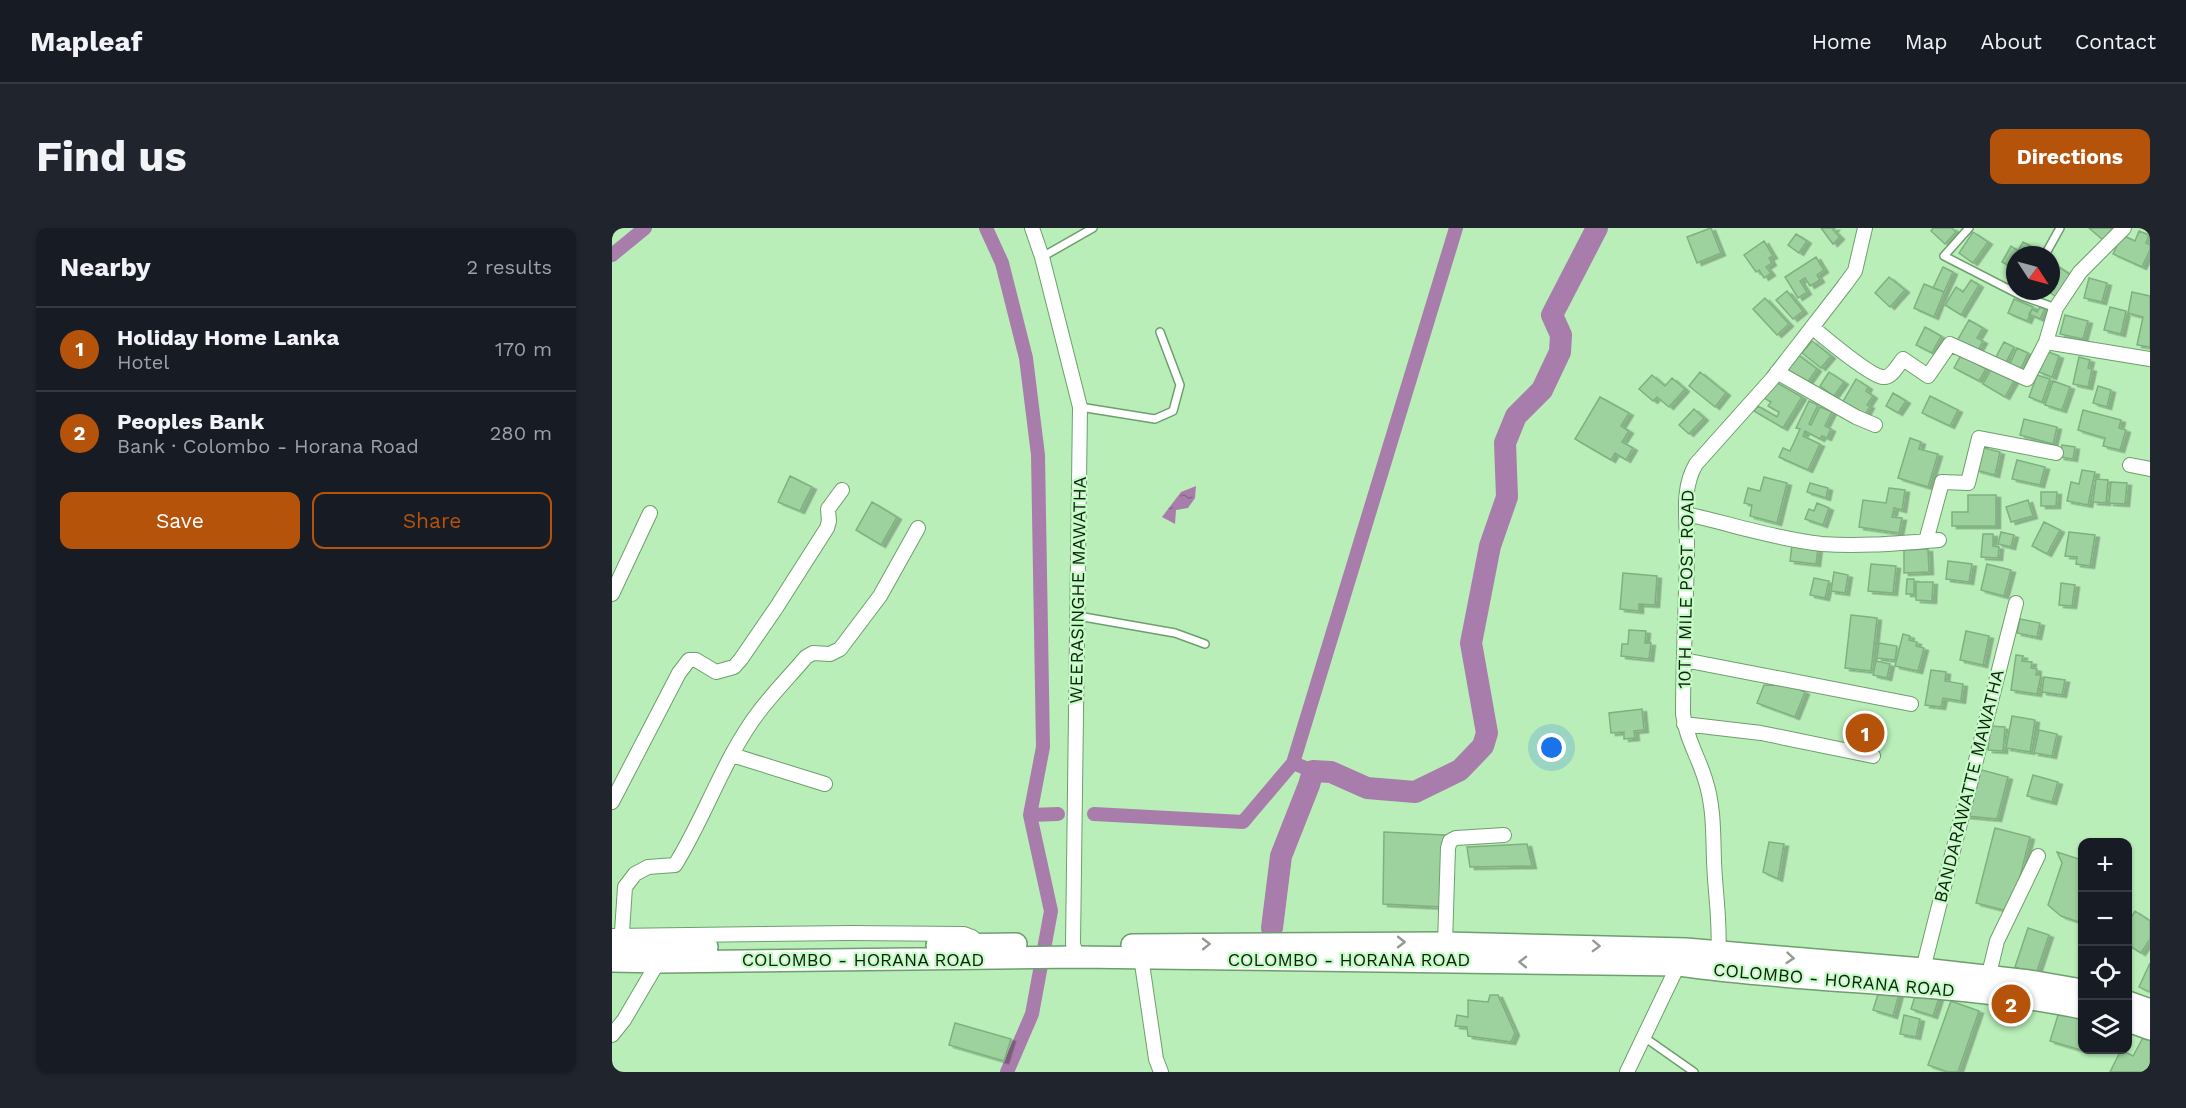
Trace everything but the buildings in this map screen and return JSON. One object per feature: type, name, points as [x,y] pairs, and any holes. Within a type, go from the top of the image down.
[{"type":"main road","name":"COLOMBO - HORANA ROAD","points":[[1140,952],[1445,943],[1682,957],[1987,985],[2078,990]]},
{"type":"main road","name":"COLOMBO - HORANA ROAD","points":[[616,945],[663,955],[987,949],[1445,960],[1682,957]]},
{"type":"main road","name":"COLOMBO - HORANA ROAD","points":[[1718,961],[1923,969],[2078,1007]]},
{"type":"main road","points":[[2132,1004],[2150,1010]]},
{"type":"main road","points":[[2132,1023],[2150,1029]]},
{"type":"street","name":"WEERASINGHE MAWATHA","points":[[1032,228],[1042,257],[1080,407],[1078,616],[1069,950]]},
{"type":"street","name":"10TH MILE POST ROAD","points":[[1718,961],[1713,816],[1706,779],[1684,724],[1686,488],[1689,475],[1696,464],[1777,372],[1855,271],[1865,228]]},
{"type":"street","points":[[1812,327],[1863,367],[1883,377],[1890,375],[1903,359],[1928,376],[1950,344],[2027,380],[2046,342],[2056,308],[2080,272],[2124,228]]},
{"type":"street","points":[[2046,342],[2150,359]]},
{"type":"street","points":[[1777,372],[1856,417],[1875,425]]},
{"type":"street","points":[[1686,514],[1821,544],[1862,546],[1932,540],[1942,482],[1968,483],[1978,438],[2056,453]]},
{"type":"street","points":[[2130,465],[2150,469]]},
{"type":"street","points":[[612,802],[674,683],[689,660],[696,660],[716,672],[734,667],[777,609],[790,584],[826,528],[829,520],[828,509],[842,490]]},
{"type":"street","points":[[612,594],[650,513]]},
{"type":"street","points":[[918,528],[880,596],[840,650],[830,654],[813,653],[806,657],[758,713],[732,755],[706,810],[675,865],[648,867],[635,874],[625,887],[616,945],[850,933],[964,934],[972,937],[987,949]]},
{"type":"street","name":"BANDARAWATTE MAWATHA","points":[[1923,969],[2016,603]]},
{"type":"street","points":[[1684,660],[1911,704]]},
{"type":"street","points":[[1684,724],[1761,733],[1873,756]]},
{"type":"street","points":[[732,755],[825,784]]},
{"type":"street","points":[[1445,943],[1450,841],[1456,838],[1504,835]]},
{"type":"street","points":[[1987,985],[1997,941],[2038,856]]},
{"type":"street","points":[[1140,952],[1156,1059],[1161,1072]]},
{"type":"street","points":[[612,1035],[624,1020],[663,955]]},
{"type":"street","points":[[1627,1072],[1682,957]]},
{"type":"lane","points":[[1042,257],[1093,228]]},
{"type":"lane","points":[[1970,228],[1944,256],[2006,286]]},
{"type":"lane","points":[[2050,246],[2060,228]]},
{"type":"lane","points":[[2037,300],[2056,308]]},
{"type":"lane","points":[[1080,407],[1155,419],[1173,411],[1180,385],[1160,332]]},
{"type":"lane","points":[[1078,616],[1175,633],[1205,644]]},
{"type":"lane","points":[[1644,1037],[1694,1072]]},
{"type":"water","points":[[1196,486],[1195,498],[1188,508],[1176,510],[1175,524],[1162,517],[1181,492]]},
{"type":"waterway","points":[[612,255],[645,228]]},
{"type":"waterway","points":[[986,228],[1002,263],[1026,358],[1038,455],[1043,747],[1030,815],[1051,911],[1032,1014],[1007,1072]]},
{"type":"waterway","points":[[1313,771],[1293,763],[1456,228]]},
{"type":"waterway","points":[[1272,928],[1281,856],[1313,771],[1331,772],[1367,788],[1415,792],[1460,770],[1483,746],[1487,733],[1471,643],[1490,546],[1507,497],[1505,443],[1516,416],[1542,390],[1560,352],[1561,335],[1552,315],[1597,228]]},
{"type":"waterway","points":[[1094,814],[1243,822],[1293,763]]},
{"type":"waterway","points":[[1030,815],[1058,814]]},
{"type":"place","name":"Holiday Home Lanka","points":[[1865,733]]},
{"type":"place","name":"Peoples Bank","points":[[2011,1004]]}]
